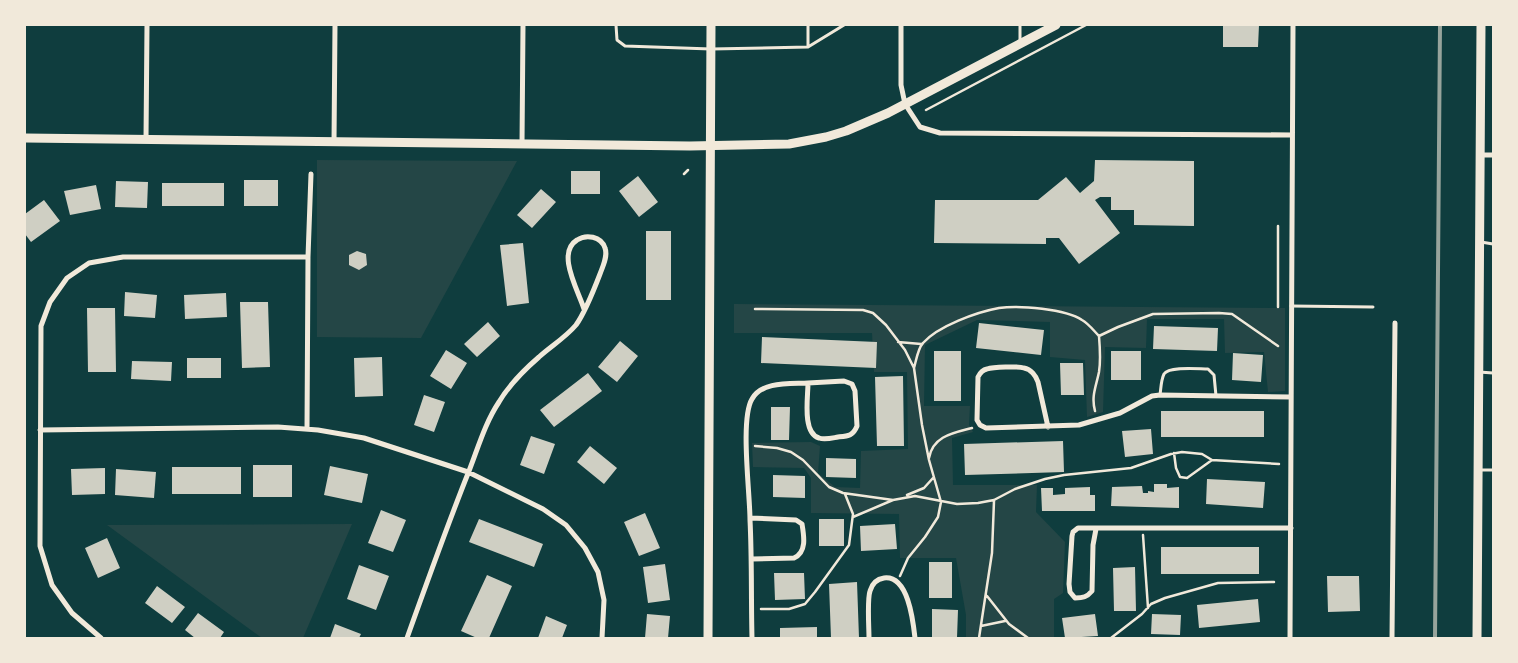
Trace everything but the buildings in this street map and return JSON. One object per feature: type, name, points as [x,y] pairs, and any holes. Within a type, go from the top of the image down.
[{"type":"street","points":[[146,139],[147,25]]},
{"type":"street","points":[[334,142],[335,25]]},
{"type":"street","points":[[522,144],[523,25]]},
{"type":"street","points":[[708,638],[712,25]]},
{"type":"street","points":[[901,25],[901,83],[905,104],[920,127],[940,133],[1292,135]]},
{"type":"street","points":[[25,138],[711,146],[773,145],[808,141],[846,131],[888,113],[1056,25]]},
{"type":"street","points":[[1290,638],[1293,25]]},
{"type":"street","points":[[1477,638],[1481,25]]},
{"type":"street","points":[[1481,155],[1493,156]]},
{"type":"street","points":[[307,429],[308,257],[311,174]]},
{"type":"street","points":[[407,638],[491,414],[500,399],[524,371],[565,336],[577,323],[584,309],[595,287],[605,260],[605,248],[600,240],[592,236],[583,236],[572,243],[568,249],[567,256],[568,266],[584,309]]},
{"type":"street","points":[[102,638],[72,613],[52,585],[40,546],[41,326],[50,302],[67,278],[89,263],[123,257],[308,257]]},
{"type":"street","points":[[1392,638],[1395,323]]},
{"type":"street","points":[[1048,427],[1036,376],[1024,368],[988,368],[981,372],[978,377],[977,420],[980,425],[986,428],[1048,427],[1079,425],[1120,413],[1152,396],[1160,395],[1291,397]]},
{"type":"street","points":[[752,638],[752,559],[747,446],[748,412],[752,399],[758,390],[770,385],[844,381],[852,384],[855,391],[857,426],[855,432],[850,436],[827,439],[817,437],[811,432],[808,425],[808,383]]},
{"type":"street","points":[[40,430],[278,427],[307,429],[364,438],[468,472],[543,509],[566,526],[585,548],[598,572],[604,600],[602,638]]},
{"type":"street","points":[[750,518],[796,520],[802,524],[803,531],[803,550],[800,555],[794,558],[752,559]]},
{"type":"street","points":[[1096,529],[1093,545],[1092,591],[1088,596],[1075,598],[1070,592],[1069,584],[1072,536],[1073,532],[1078,528],[1291,528]]},
{"type":"street","points":[[869,638],[869,591],[875,582],[882,578],[890,578],[903,587],[913,621],[915,638]]},
{"type":"lane","points":[[616,25],[617,40],[624,46],[711,49],[808,47],[844,25]]},
{"type":"lane","points":[[808,25],[808,47]]},
{"type":"lane","points":[[1020,25],[1020,44]]},
{"type":"lane","points":[[1480,242],[1493,244]]},
{"type":"lane","points":[[1291,306],[1373,306]]},
{"type":"lane","points":[[1160,395],[1163,376],[1167,371],[1174,369],[1208,369],[1214,375],[1216,397]]},
{"type":"lane","points":[[1479,372],[1493,373]]},
{"type":"lane","points":[[1478,470],[1493,470]]},
{"type":"path","points":[[926,110],[1086,25]]},
{"type":"path","points":[[684,174],[688,170]]},
{"type":"path","points":[[1278,226],[1278,307]]},
{"type":"path","points":[[914,368],[922,344],[941,329],[970,317],[1000,308],[1040,308],[1069,314],[1083,320],[1100,336],[1099,372],[1093,391],[1092,402],[1097,420]]},
{"type":"path","points":[[755,310],[863,310],[873,313],[886,325],[905,350],[914,368],[929,460],[941,502],[938,517],[908,558],[898,582]]},
{"type":"path","points":[[1100,336],[1118,327],[1154,314],[1219,313],[1232,314],[1278,346]]},
{"type":"path","points":[[898,342],[922,344]]},
{"type":"path","points":[[929,460],[930,451],[942,436],[980,425]]},
{"type":"path","points":[[747,446],[777,448],[791,452],[803,460],[829,487],[845,494],[893,500]]},
{"type":"path","points":[[1174,453],[1176,468],[1180,477],[1187,478],[1212,460]]},
{"type":"path","points":[[904,497],[915,496],[957,504],[978,503],[994,500],[1015,489],[1045,479],[1064,475],[1131,468],[1174,453],[1202,454],[1212,460],[1279,464]]},
{"type":"path","points":[[853,517],[924,488],[934,478]]},
{"type":"path","points":[[752,609],[789,609],[805,604],[849,544],[854,514],[845,494]]},
{"type":"path","points":[[979,638],[992,553],[994,500]]},
{"type":"path","points":[[1143,528],[1148,608]]},
{"type":"path","points":[[1111,638],[1152,604],[1165,598],[1218,583],[1274,582]]},
{"type":"path","points":[[986,595],[1006,621],[1028,638]]},
{"type":"path","points":[[981,626],[1006,621]]},
{"type":"shaded area","points":[[317,160],[517,161],[421,338],[317,337]]},
{"type":"shaded area","points":[[734,304],[1285,308],[1285,391],[1268,392],[1264,352],[1225,353],[1224,319],[1147,319],[1146,348],[1105,347],[1103,412],[1087,417],[1085,360],[1050,357],[1050,322],[977,320],[925,345],[924,406],[970,406],[969,425],[973,432],[952,438],[953,485],[1037,485],[1036,512],[1065,542],[1063,593],[1054,599],[1054,638],[966,638],[966,615],[956,558],[900,558],[899,514],[811,513],[811,478],[804,468],[753,467],[752,443],[811,442],[820,446],[818,473],[835,487],[860,488],[861,451],[908,449],[907,372],[874,372],[872,333],[734,333]]},
{"type":"shaded area","points":[[352,524],[303,638],[262,638],[107,525]]},
{"type":"railway","points":[[1435,638],[1440,25]]}]
